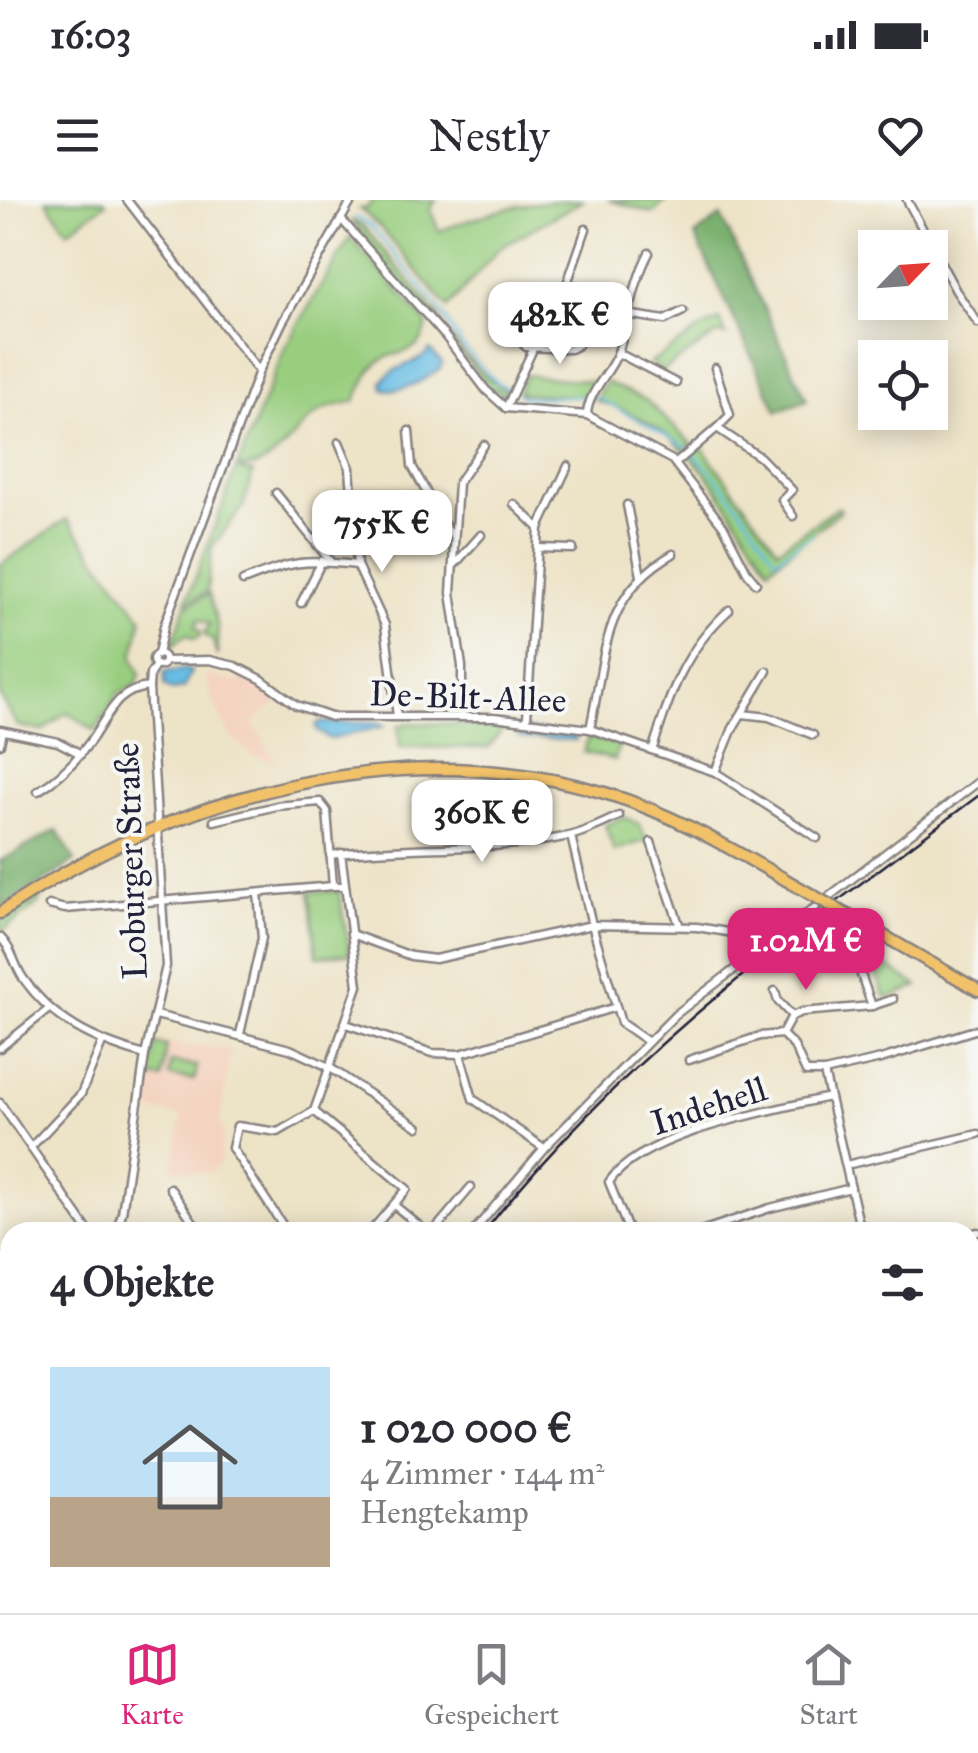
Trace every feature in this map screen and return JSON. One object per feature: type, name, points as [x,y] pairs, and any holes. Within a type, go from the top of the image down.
[{"type":"main road","points":[[0,912],[85,859],[158,826],[248,796],[326,780],[400,771],[498,772],[562,782],[632,802],[692,828],[978,990]]},
{"type":"street","points":[[128,200],[259,372]]},
{"type":"street","points":[[156,665],[165,661],[158,654],[164,626],[259,372],[282,323],[352,200]]},
{"type":"street","points":[[907,200],[956,292],[978,322]]},
{"type":"street","points":[[341,219],[445,336],[486,390],[506,408],[587,415],[676,463],[724,527],[756,584]]},
{"type":"street","points":[[506,408],[533,348],[560,304],[586,229]]},
{"type":"street","points":[[587,415],[590,400],[618,353],[639,271],[649,253]]},
{"type":"street","points":[[626,314],[665,320],[683,311]]},
{"type":"street","points":[[494,314],[526,347],[570,349],[578,345]]},
{"type":"street","points":[[618,353],[676,384]]},
{"type":"street","points":[[676,463],[730,415],[715,368]]},
{"type":"street","points":[[717,428],[760,457],[792,490],[782,500],[793,516]]},
{"type":"street","points":[[409,431],[412,466],[454,536]]},
{"type":"street","points":[[339,442],[350,468],[357,565],[385,625],[397,716]]},
{"type":"street","points":[[462,716],[462,666],[452,593],[458,483],[484,445]]},
{"type":"street","points":[[527,718],[540,528],[568,466]]},
{"type":"street","points":[[276,493],[327,562]]},
{"type":"street","points":[[514,504],[540,528]]},
{"type":"street","points":[[627,504],[641,576]]},
{"type":"street","points":[[454,565],[481,535]]},
{"type":"street","points":[[538,548],[573,549]]},
{"type":"street","points":[[590,729],[617,608],[641,576],[673,554]]},
{"type":"street","points":[[243,581],[308,559],[357,565]]},
{"type":"street","points":[[301,603],[327,562]]},
{"type":"street","points":[[653,748],[675,681],[698,641],[730,610]]},
{"type":"street","name":"Loburger Straße","points":[[118,1222],[145,1055],[166,966],[149,687],[156,665],[153,659],[158,654]]},
{"type":"street","name":"De-Bilt-Allee","points":[[165,661],[209,660],[235,666],[261,679],[296,705],[341,718],[527,718],[590,729],[715,772],[817,838]]},
{"type":"street","points":[[715,772],[767,671]]},
{"type":"street","points":[[38,791],[80,754],[119,698],[132,689],[149,687]]},
{"type":"street","points":[[742,714],[769,718],[813,735]]},
{"type":"street","points":[[0,744],[2,731],[58,742],[80,754]]},
{"type":"street","points":[[480,1222],[544,1148],[647,1042],[755,951],[978,782]]},
{"type":"street","points":[[214,822],[276,806],[320,802],[327,811],[333,886]]},
{"type":"street","points":[[330,855],[371,849],[467,848],[571,836],[620,816]]},
{"type":"street","points":[[571,836],[621,1024],[647,1042]]},
{"type":"street","points":[[651,842],[679,924]]},
{"type":"street","points":[[280,1222],[232,1148],[237,1126],[278,1132],[314,1111],[358,986],[341,853]]},
{"type":"street","points":[[49,906],[65,909],[163,903],[345,886]]},
{"type":"street","points":[[240,1034],[262,938],[258,893]]},
{"type":"street","points":[[351,934],[412,956],[435,959],[592,925],[679,924],[739,934],[755,951]]},
{"type":"street","points":[[0,938],[22,976],[66,1024],[102,1043],[145,1055]]},
{"type":"street","points":[[859,970],[872,1006]]},
{"type":"street","points":[[774,992],[792,1016]]},
{"type":"street","points":[[782,1034],[792,1016],[814,1010],[872,1006],[893,999]]},
{"type":"street","points":[[0,1048],[49,1008]]},
{"type":"street","points":[[346,1024],[432,1053],[460,1054],[616,1008]]},
{"type":"street","points":[[156,1015],[290,1048],[330,1067],[418,1127]]},
{"type":"street","points":[[782,1034],[794,1046],[806,1072],[824,1072],[978,1030]]},
{"type":"street","points":[[689,1060],[760,1036],[782,1034]]},
{"type":"street","points":[[32,1146],[81,1094],[102,1043]]},
{"type":"street","points":[[460,1054],[473,1099],[544,1148]]},
{"type":"street","points":[[824,1072],[859,1222]]},
{"type":"street","name":"Indehell","points":[[625,1222],[609,1182],[640,1156],[680,1136],[830,1097]]},
{"type":"street","points":[[0,1103],[82,1222]]},
{"type":"street","points":[[314,1111],[407,1189],[379,1222]]},
{"type":"street","points":[[846,1165],[978,1134]]},
{"type":"street","points":[[439,1222],[471,1187]]},
{"type":"street","points":[[170,1188],[193,1222]]},
{"type":"street","points":[[730,1222],[851,1188]]},
{"type":"street","points":[[394,1205],[417,1222]]},
{"type":"shaded area","points":[[206,675],[240,683],[243,675],[279,700],[253,724],[276,761],[254,756],[231,737],[212,699]]},
{"type":"shaded area","points":[[153,1042],[231,1049],[219,1126],[224,1129],[220,1162],[210,1173],[173,1169],[182,1116],[143,1109]]},
{"type":"green space","points":[[46,200],[104,200],[106,203],[68,231]]},
{"type":"green space","points":[[373,200],[436,200],[430,209],[439,231],[510,208],[584,200],[500,247],[448,308],[360,209],[367,208]]},
{"type":"green space","points":[[608,200],[665,200],[666,201],[653,213]]},
{"type":"green space","points":[[721,216],[807,400],[777,411],[695,236]]},
{"type":"green space","points":[[352,221],[362,225],[437,314],[431,316]]},
{"type":"green space","points":[[350,237],[427,323],[424,335],[414,348],[375,365],[355,401],[323,410],[264,463],[237,467],[285,347]]},
{"type":"green space","points":[[438,316],[469,359],[509,392],[501,400],[503,395],[496,389],[492,392],[433,319]]},
{"type":"green space","points":[[720,320],[726,335],[717,334],[663,371],[650,363],[704,327]]},
{"type":"green space","points":[[525,375],[599,382],[589,397],[523,394],[518,392]]},
{"type":"green space","points":[[606,382],[646,400],[692,444],[683,450],[642,420],[595,400]]},
{"type":"green space","points":[[700,445],[778,549],[838,507],[841,510],[769,568],[714,484],[689,454]]},
{"type":"green space","points":[[236,469],[253,473],[243,507],[212,547],[207,592],[186,603]]},
{"type":"green space","points":[[67,519],[142,618],[133,657],[140,674],[136,685],[118,694],[95,731],[67,712],[42,731],[18,726],[0,696],[0,565]]},
{"type":"green space","points":[[209,594],[218,628],[217,656],[213,641],[204,634],[210,624],[199,619],[195,628],[201,631],[199,637],[193,639],[188,634],[172,646],[185,607]]},
{"type":"green space","points":[[506,725],[488,748],[400,747],[398,726]]},
{"type":"green space","points":[[588,737],[619,744],[615,760],[584,752]]},
{"type":"green space","points":[[623,817],[639,824],[647,840],[614,851],[605,825]]},
{"type":"green space","points":[[57,830],[75,861],[0,909],[0,861]]},
{"type":"green space","points":[[339,891],[350,954],[317,956],[310,892]]},
{"type":"green space","points":[[43,895],[38,904],[0,933],[0,922]]},
{"type":"green space","points":[[871,956],[918,986],[890,998],[884,996]]},
{"type":"green space","points":[[155,1044],[167,1046],[162,1079],[149,1077]]},
{"type":"green space","points":[[171,1062],[197,1066],[195,1080],[169,1076]]},
{"type":"water","points":[[430,350],[442,363],[440,369],[405,387],[383,389],[382,382],[387,376]]},
{"type":"water","points":[[191,671],[184,688],[172,690],[165,686],[164,672]]},
{"type":"water","points":[[320,722],[385,726],[330,739],[317,731]]},
{"type":"water","points":[[517,728],[575,736],[576,740],[522,738],[517,735]]},
{"type":"waterway","points":[[355,217],[370,225],[438,307],[461,344],[496,382],[507,388]]},
{"type":"waterway","points":[[519,395],[588,396]]},
{"type":"waterway","points":[[596,397],[685,446],[722,485],[776,559],[814,533]]},
{"type":"railway","points":[[492,1222],[539,1167],[655,1050],[779,946],[978,796]]}]
